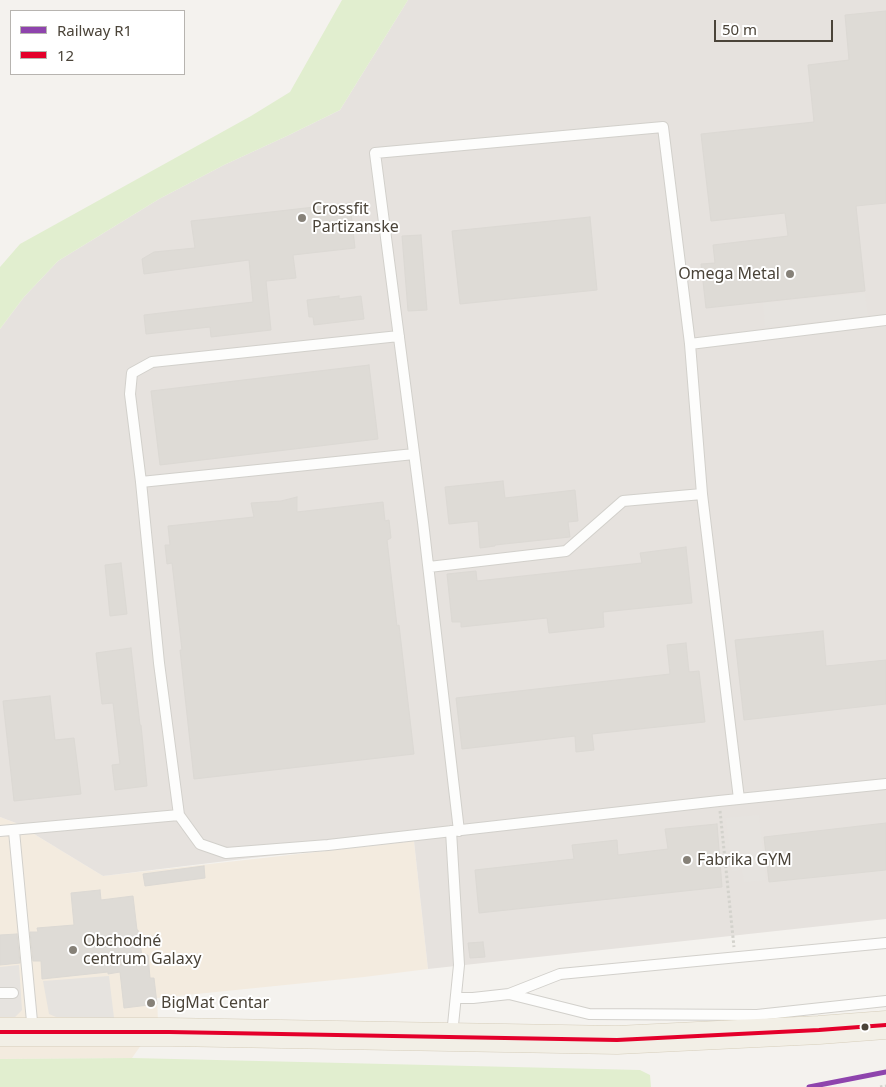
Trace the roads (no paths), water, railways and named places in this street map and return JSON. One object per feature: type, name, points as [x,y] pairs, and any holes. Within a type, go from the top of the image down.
[{"type":"main road","points":[[0,1032],[169,1032],[617,1040],[886,1025]]},
{"type":"lane","points":[[452,1036],[459,965],[455,831],[429,567],[375,153],[663,126],[690,344],[702,494],[739,799]]},
{"type":"lane","points":[[690,344],[886,320]]},
{"type":"lane","points":[[399,336],[152,362],[132,373],[130,394],[141,482],[159,663],[179,815],[200,844],[226,853],[328,845],[886,784]]},
{"type":"lane","points":[[141,482],[414,454]]},
{"type":"lane","points":[[429,567],[566,551],[623,501],[702,494]]},
{"type":"lane","points":[[0,831],[179,815]]},
{"type":"lane","points":[[14,831],[33,1033]]},
{"type":"lane","points":[[456,998],[509,994],[560,974],[886,944]]},
{"type":"lane","points":[[0,993],[12,993]]},
{"type":"lane","points":[[509,994],[590,1014],[757,1015],[886,1001]]},
{"type":"rail line","name":"R1","points":[[809,1087],[886,1072]]},
{"type":"place","name":"Crossfit Partizanske","points":[[302,218]]},
{"type":"place","name":"Omega Metal","points":[[790,274]]},
{"type":"place","name":"Fabrika GYM","points":[[687,860]]},
{"type":"place","name":"Obchodné centrum Galaxy","points":[[73,950]]},
{"type":"place","name":"BigMat Centar","points":[[151,1003]]}]
